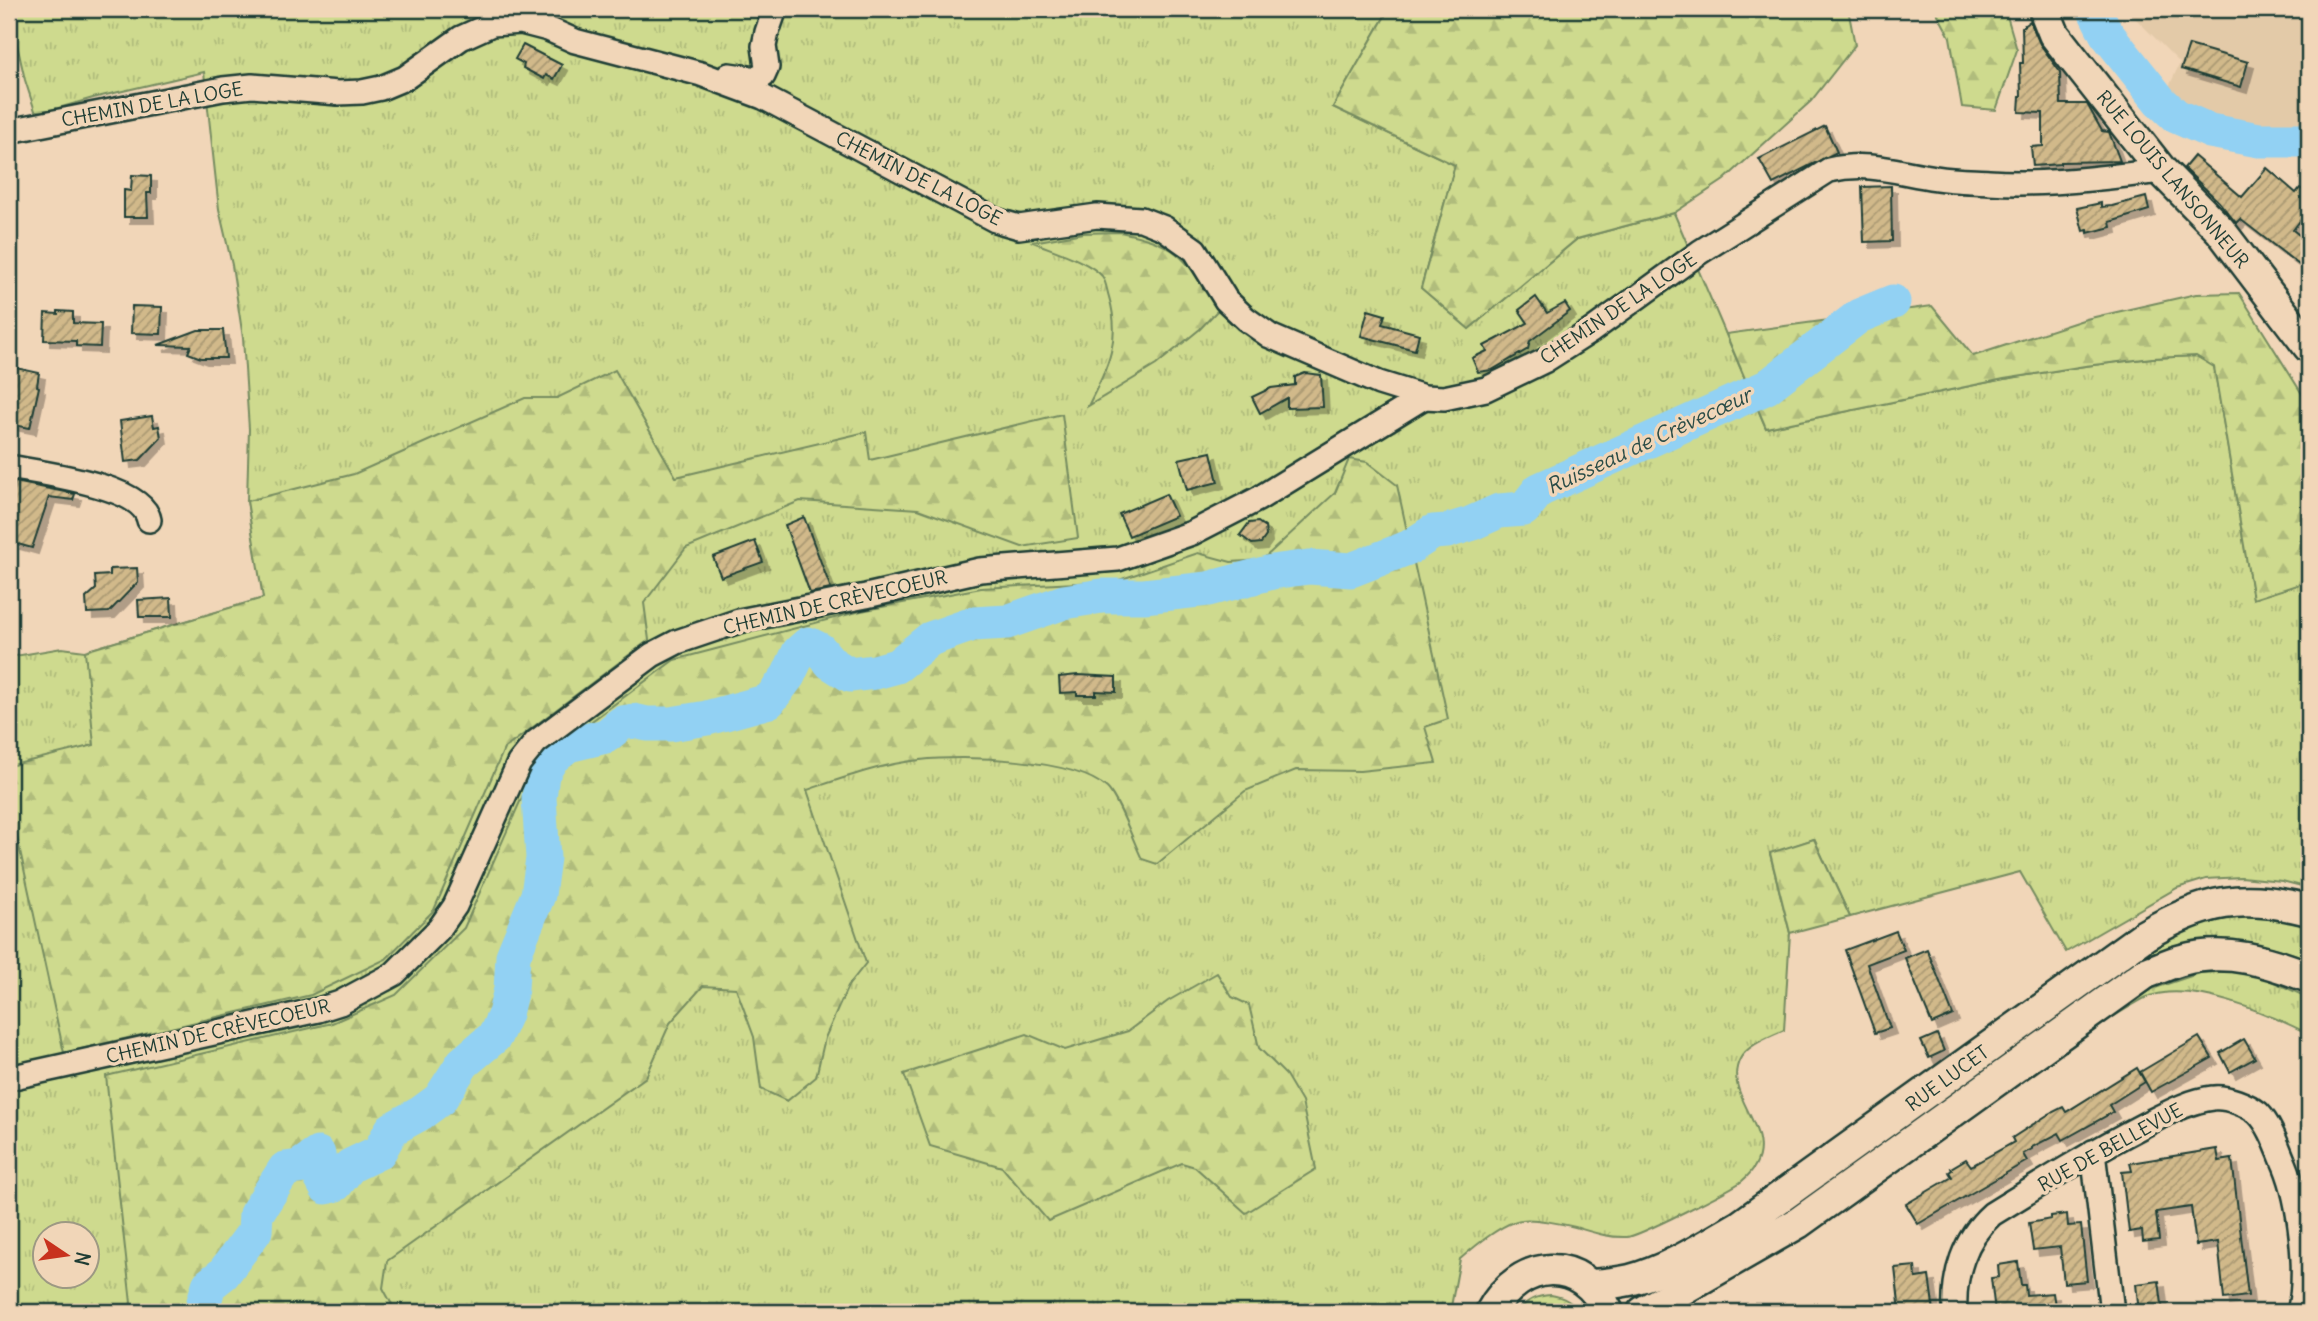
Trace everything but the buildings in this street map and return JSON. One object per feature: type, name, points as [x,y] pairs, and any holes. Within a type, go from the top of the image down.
[{"type":"main road","name":"RUE LOUIS LANSONNEUR","points":[[2044,9],[2054,34],[2162,171],[2220,230],[2309,347]]},
{"type":"main road","name":"RUE LUCET","points":[[1591,1285],[1631,1280],[1702,1248],[1740,1226],[2145,935],[2177,916],[2207,906],[2236,901],[2259,900],[2309,910]]},
{"type":"main road","name":"RUE LUCET","points":[[1643,1312],[1798,1223],[2146,973],[2182,960],[2213,955],[2242,956],[2274,963],[2309,977]]},
{"type":"main road","points":[[1491,1312],[1501,1295],[1515,1281],[1533,1272],[1554,1270],[1574,1275],[1591,1285],[1608,1312]]},
{"type":"street","points":[[701,74],[757,79],[763,76],[767,67],[764,47],[775,9]]},
{"type":"street","name":"CHEMIN DE LA LOGE","points":[[9,131],[223,89],[252,86],[338,93],[362,92],[405,78],[461,38],[492,24],[506,21],[531,23],[575,41],[701,74],[763,97],[995,220],[1019,228],[1097,216],[1141,219],[1164,228],[1195,250],[1226,300],[1270,336],[1379,383],[1424,397],[1444,398],[1486,389],[1544,361],[1591,331],[1700,252],[1829,170],[1850,165],[1993,183],[2065,181],[2162,171]]},
{"type":"street","name":"CHEMIN DE CRÈVECOEUR","points":[[9,1078],[318,1010],[340,1003],[394,974],[448,918],[526,752],[652,655],[677,642],[739,621],[980,570],[1118,559],[1192,533],[1258,499],[1424,397]]},
{"type":"street","points":[[9,467],[89,483],[114,491],[141,506],[148,512],[149,520]]},
{"type":"street","name":"RUE DE BELLEVUE","points":[[1955,1312],[1955,1286],[1965,1248],[1982,1223],[1992,1214],[2093,1152],[2186,1104],[2216,1097],[2239,1103],[2258,1114],[2269,1130],[2290,1176],[2297,1213],[2302,1276],[2299,1312]]},
{"type":"street","points":[[2093,1152],[2112,1312]]},
{"type":"shaded area","points":[[2126,9],[2309,9],[2309,155],[2238,129],[2166,93],[2180,63]]},
{"type":"green space","points":[[9,9],[1389,9],[1333,107],[1455,165],[1421,288],[1469,329],[1577,239],[1674,213],[1766,428],[2004,379],[2085,366],[2196,356],[2214,366],[2253,598],[2309,581],[2309,888],[2282,881],[2241,877],[2206,879],[2177,888],[2066,952],[2020,872],[1850,917],[1814,839],[1770,854],[1790,933],[1784,1030],[1748,1049],[1740,1059],[1736,1074],[1738,1089],[1758,1134],[1760,1150],[1755,1165],[1735,1186],[1627,1237],[1607,1236],[1563,1224],[1534,1220],[1522,1220],[1506,1225],[1460,1259],[1450,1312],[9,1312],[9,657],[62,648],[85,651],[264,598],[247,501],[249,429],[243,338],[232,265],[219,209],[204,72],[52,110],[35,111]]},
{"type":"green space","points":[[1389,9],[1848,9],[1855,45],[1811,101],[1724,180],[1674,213],[1577,239],[1469,329],[1421,288],[1455,165],[1333,107]]},
{"type":"green space","points":[[1935,9],[2005,9],[2017,50],[1996,110],[1962,107],[1950,37]]},
{"type":"green space","points":[[1120,232],[1157,242],[1170,249],[1198,278],[1218,310],[1200,329],[1156,365],[1088,406],[1106,366],[1113,341],[1113,313],[1105,283],[1102,276],[1088,265],[1033,242],[1083,233]]},
{"type":"green space","points":[[2239,293],[2309,405],[2309,581],[2253,599],[2214,367],[2196,356],[2085,366],[2004,379],[1766,428],[1726,334],[1932,306],[1973,356],[2086,319],[2196,294]]},
{"type":"green space","points":[[615,370],[676,477],[866,432],[870,460],[1062,414],[1078,538],[1022,547],[918,509],[800,501],[686,548],[644,603],[649,640],[504,749],[434,910],[386,959],[311,995],[64,1053],[9,800],[9,766],[94,745],[85,651],[263,598],[247,501],[354,474],[525,398],[557,398]]},
{"type":"green space","points":[[1349,459],[1367,462],[1397,485],[1448,719],[1425,727],[1436,763],[1360,771],[1296,770],[1245,791],[1157,864],[1142,859],[1121,811],[1107,788],[1070,770],[990,759],[920,760],[877,768],[807,790],[866,963],[848,986],[825,1038],[816,1077],[787,1101],[761,1089],[754,1037],[736,988],[703,986],[670,1023],[646,1077],[387,1261],[383,1288],[396,1312],[132,1312],[106,1076],[332,1023],[396,995],[464,928],[538,761],[674,660],[861,611],[981,588],[1116,581],[1198,553],[1231,562],[1262,560],[1335,493]]},
{"type":"green space","points":[[1814,839],[1850,917],[1790,933],[1770,853]]},
{"type":"green space","points":[[2253,916],[2275,918],[2309,927],[2309,960],[2266,946],[2222,940],[2183,945],[2129,967],[2127,965],[2186,930],[2216,921]]},
{"type":"green space","points":[[2234,971],[2256,974],[2309,998],[2309,1034],[2252,1009],[2186,993],[2165,993],[2147,997],[2114,1016],[2152,989],[2200,973]]},
{"type":"green space","points":[[1217,973],[1232,997],[1249,1005],[1259,1048],[1286,1075],[1302,1102],[1316,1169],[1246,1213],[1195,1167],[1182,1163],[1048,1221],[1002,1167],[930,1146],[904,1074],[1027,1034],[1065,1050],[1128,1031],[1168,1001]]},
{"type":"green space","points":[[1551,1295],[1567,1300],[1580,1312],[1518,1312],[1532,1299]]},
{"type":"waterway","points":[[2094,9],[2106,33],[2160,101],[2176,116],[2210,131],[2259,140],[2309,140]]},
{"type":"waterway","name":"Ruisseau de Crèvecœur","points":[[201,1312],[209,1285],[223,1274],[255,1231],[256,1214],[285,1169],[299,1167],[318,1154],[319,1174],[326,1187],[336,1184],[350,1166],[379,1152],[392,1129],[440,1099],[463,1063],[495,1036],[505,1014],[511,989],[513,956],[538,895],[543,858],[539,798],[542,774],[552,758],[568,745],[606,736],[622,723],[634,721],[671,724],[707,718],[769,701],[788,676],[799,652],[808,644],[820,650],[831,663],[850,675],[875,672],[897,666],[930,639],[973,624],[1007,622],[1064,602],[1102,596],[1144,596],[1208,589],[1272,572],[1309,567],[1351,570],[1410,547],[1433,532],[1470,524],[1499,511],[1524,509],[1539,490],[1767,387],[1859,316],[1893,302]]}]
